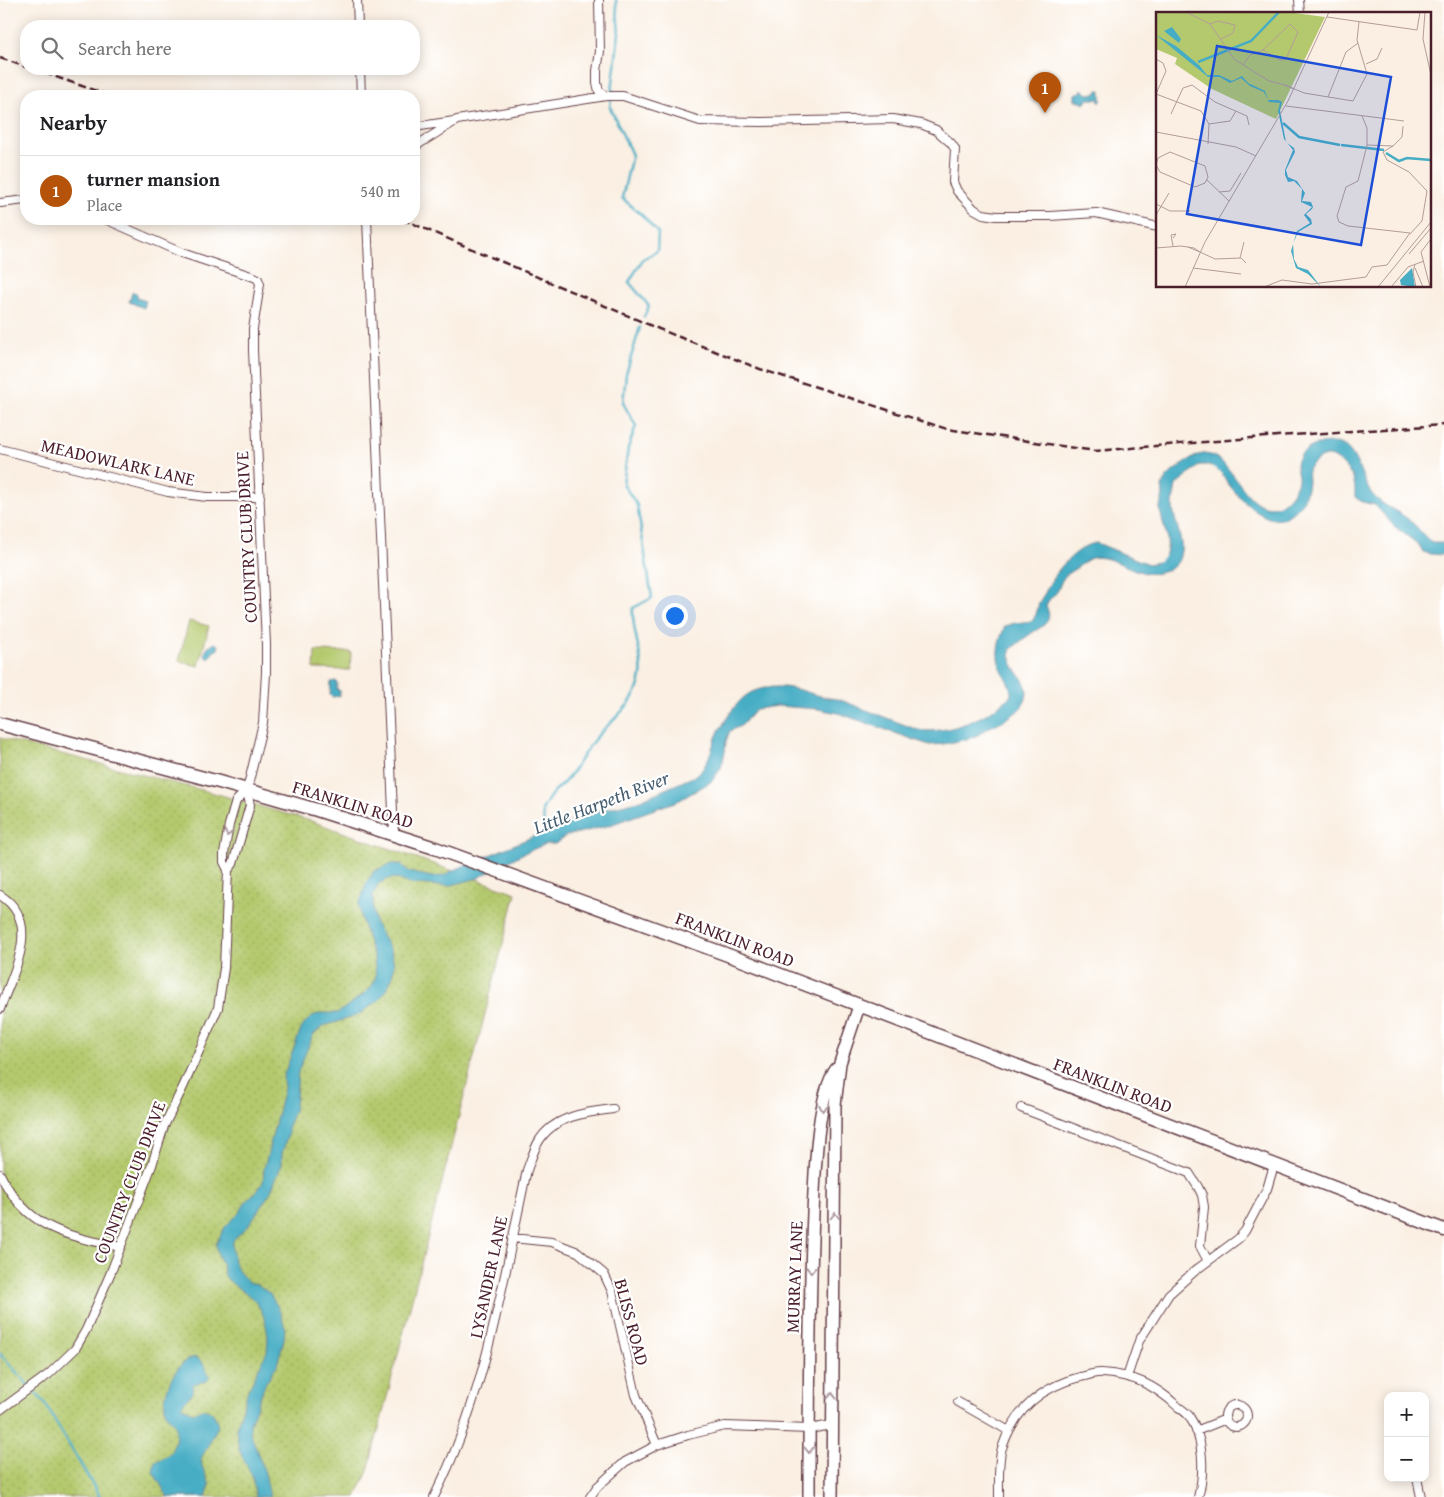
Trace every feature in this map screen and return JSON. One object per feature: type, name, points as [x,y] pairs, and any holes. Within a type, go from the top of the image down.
[{"type":"main road","name":"FRANKLIN ROAD","points":[[0,724],[317,810],[525,879],[747,962],[1444,1230]]},
{"type":"main road","name":"MURRAY LANE","points":[[832,1497],[835,1105],[840,1063],[859,1006]]},
{"type":"main road","name":"MURRAY LANE","points":[[808,1497],[809,1313],[818,1136],[830,1077],[840,1063]]},
{"type":"street","points":[[357,0],[358,20]]},
{"type":"street","points":[[599,0],[600,51],[597,83],[599,91],[606,96]]},
{"type":"street","points":[[360,75],[361,90]]},
{"type":"street","points":[[420,126],[606,96],[623,96],[700,121],[762,122],[893,119],[921,124],[936,130],[951,143],[955,149],[954,182],[957,191],[974,209],[983,214],[996,216],[1050,216],[1096,213],[1156,228]]},
{"type":"street","points":[[420,143],[458,120]]},
{"type":"street","points":[[0,202],[20,200]]},
{"type":"street","name":"COUNTRY CLUB DRIVE","points":[[119,225],[182,253],[247,274],[259,282],[253,329],[253,350],[266,672],[263,723],[247,790],[250,805],[233,864],[228,870]]},
{"type":"street","points":[[367,225],[394,834]]},
{"type":"street","name":"MEADOWLARK LANE","points":[[0,449],[168,492],[207,497],[260,497]]},
{"type":"street","name":"COUNTRY CLUB DRIVE","points":[[0,1410],[41,1380],[75,1349],[90,1321],[121,1247],[152,1165],[164,1126],[218,1008],[224,968],[228,870],[224,862],[224,854],[229,825],[236,801],[247,790]]},
{"type":"street","points":[[0,895],[13,904],[17,910],[22,922],[23,935],[19,956],[0,1009]]},
{"type":"street","points":[[1021,1108],[1158,1160],[1189,1174],[1202,1195],[1204,1207],[1200,1246],[1208,1261]]},
{"type":"street","name":"LYSANDER LANE","points":[[434,1497],[465,1427],[485,1362],[527,1170],[540,1140],[556,1123],[586,1112],[613,1109]]},
{"type":"street","points":[[1127,1377],[1139,1341],[1169,1294],[1196,1270],[1238,1239],[1245,1231],[1267,1189],[1274,1165]]},
{"type":"street","points":[[0,1174],[17,1202],[44,1224],[75,1238],[121,1247]]},
{"type":"street","name":"BLISS ROAD","points":[[512,1238],[552,1242],[578,1252],[604,1274],[612,1291],[636,1395],[657,1445]]},
{"type":"street","points":[[999,1497],[1001,1449],[1015,1418],[1041,1392],[1064,1382],[1100,1372],[1127,1377],[1162,1391],[1188,1416],[1196,1431],[1202,1456],[1203,1472],[1198,1497]]},
{"type":"street","points":[[958,1402],[1009,1431]]},
{"type":"street","points":[[1196,1431],[1226,1420]]},
{"type":"street","points":[[590,1497],[597,1487],[625,1462],[657,1445],[688,1435],[726,1426],[809,1429],[832,1425]]},
{"type":"street","points":[[1418,1482],[1422,1497]]},
{"type":"green space","points":[[189,621],[209,626],[199,666],[179,661]]},
{"type":"green space","points":[[315,651],[351,652],[350,670],[314,669]]},
{"type":"green space","points":[[0,738],[221,795],[311,821],[516,893],[368,1471],[356,1497],[0,1497]]},
{"type":"water","points":[[1082,89],[1088,94],[1097,93],[1098,90],[1101,90],[1101,102],[1098,99],[1088,99],[1083,104],[1075,100],[1075,94],[1081,92]]},
{"type":"water","points":[[134,292],[138,295],[137,298],[146,301],[144,308],[129,302]]},
{"type":"water","points":[[1337,443],[1346,447],[1355,459],[1373,495],[1408,519],[1432,543],[1444,543],[1444,555],[1423,552],[1419,545],[1394,526],[1375,505],[1362,502],[1355,497],[1354,482],[1351,475],[1342,464],[1332,457],[1323,457],[1309,468],[1307,490],[1303,501],[1294,511],[1281,519],[1266,517],[1258,513],[1237,494],[1215,467],[1200,465],[1176,485],[1173,507],[1181,550],[1176,564],[1168,570],[1148,573],[1100,557],[1087,560],[1067,575],[1058,591],[1047,603],[1049,617],[1045,624],[1010,650],[1012,663],[1026,687],[1026,699],[1014,714],[977,735],[951,742],[929,745],[838,713],[818,709],[777,706],[756,709],[742,725],[730,731],[726,741],[721,768],[712,781],[680,800],[607,826],[566,836],[555,844],[546,844],[522,854],[478,878],[448,886],[410,884],[395,878],[378,884],[373,896],[375,923],[391,951],[394,964],[392,978],[379,1000],[360,1014],[323,1026],[313,1035],[298,1072],[294,1111],[288,1126],[288,1134],[282,1153],[282,1164],[270,1193],[248,1226],[234,1239],[232,1245],[234,1262],[239,1272],[248,1282],[257,1284],[269,1293],[278,1307],[285,1327],[277,1365],[266,1382],[250,1423],[250,1432],[265,1473],[270,1497],[256,1497],[252,1476],[239,1450],[236,1430],[248,1390],[267,1352],[268,1336],[265,1320],[255,1300],[230,1282],[225,1276],[216,1244],[225,1227],[239,1213],[263,1182],[264,1169],[284,1088],[283,1077],[301,1029],[312,1016],[321,1013],[338,1013],[372,986],[376,976],[374,958],[361,918],[359,905],[367,882],[374,871],[391,864],[401,864],[409,872],[432,877],[443,876],[539,834],[601,810],[638,801],[695,776],[707,762],[719,730],[734,708],[745,696],[759,689],[785,687],[838,699],[918,730],[942,730],[968,723],[992,710],[1011,695],[1010,686],[1000,667],[998,655],[1000,638],[1005,626],[1032,621],[1040,601],[1053,578],[1071,557],[1086,546],[1097,543],[1148,564],[1163,561],[1167,542],[1160,510],[1163,495],[1162,487],[1167,477],[1173,472],[1194,457],[1206,454],[1216,457],[1256,502],[1266,506],[1277,506],[1290,496],[1297,484],[1296,465],[1298,458],[1317,444]]},
{"type":"water","points":[[215,643],[219,646],[218,649],[209,658],[206,657],[207,648]]},
{"type":"water","points":[[331,682],[337,682],[337,690],[340,693],[339,696],[333,697],[330,695]]},
{"type":"water","points":[[196,1357],[202,1362],[210,1376],[207,1381],[193,1384],[192,1394],[183,1403],[183,1407],[194,1413],[202,1409],[208,1410],[216,1420],[218,1426],[201,1459],[210,1485],[206,1497],[168,1497],[153,1472],[155,1462],[166,1457],[171,1452],[176,1436],[175,1425],[165,1409],[166,1394],[172,1377],[177,1370],[189,1359]]},
{"type":"waterway","points":[[616,0],[619,33],[610,107],[632,155],[622,198],[642,215],[658,233],[657,251],[643,259],[629,282],[649,306],[644,317]]},
{"type":"waterway","points":[[546,834],[542,810],[552,794],[569,777],[594,740],[629,703],[639,686],[641,676],[641,660],[634,625],[633,608],[652,598],[637,505],[623,484],[628,448],[636,426],[623,403],[626,374],[640,327]]},
{"type":"waterway","name":"Little Harpeth River","points":[[1212,465],[1224,473]]},
{"type":"waterway","name":"Little Harpeth River","points":[[1158,563],[1167,556]]},
{"type":"waterway","points":[[0,1354],[44,1402],[100,1497]]},
{"type":"railway","points":[[0,58],[20,65]]},
{"type":"railway","points":[[50,75],[94,90]]},
{"type":"railway","points":[[416,225],[659,329],[760,369],[947,429],[1095,451],[1444,425]]},
{"type":"place","name":"turner mansion","points":[[1045,113]]}]
